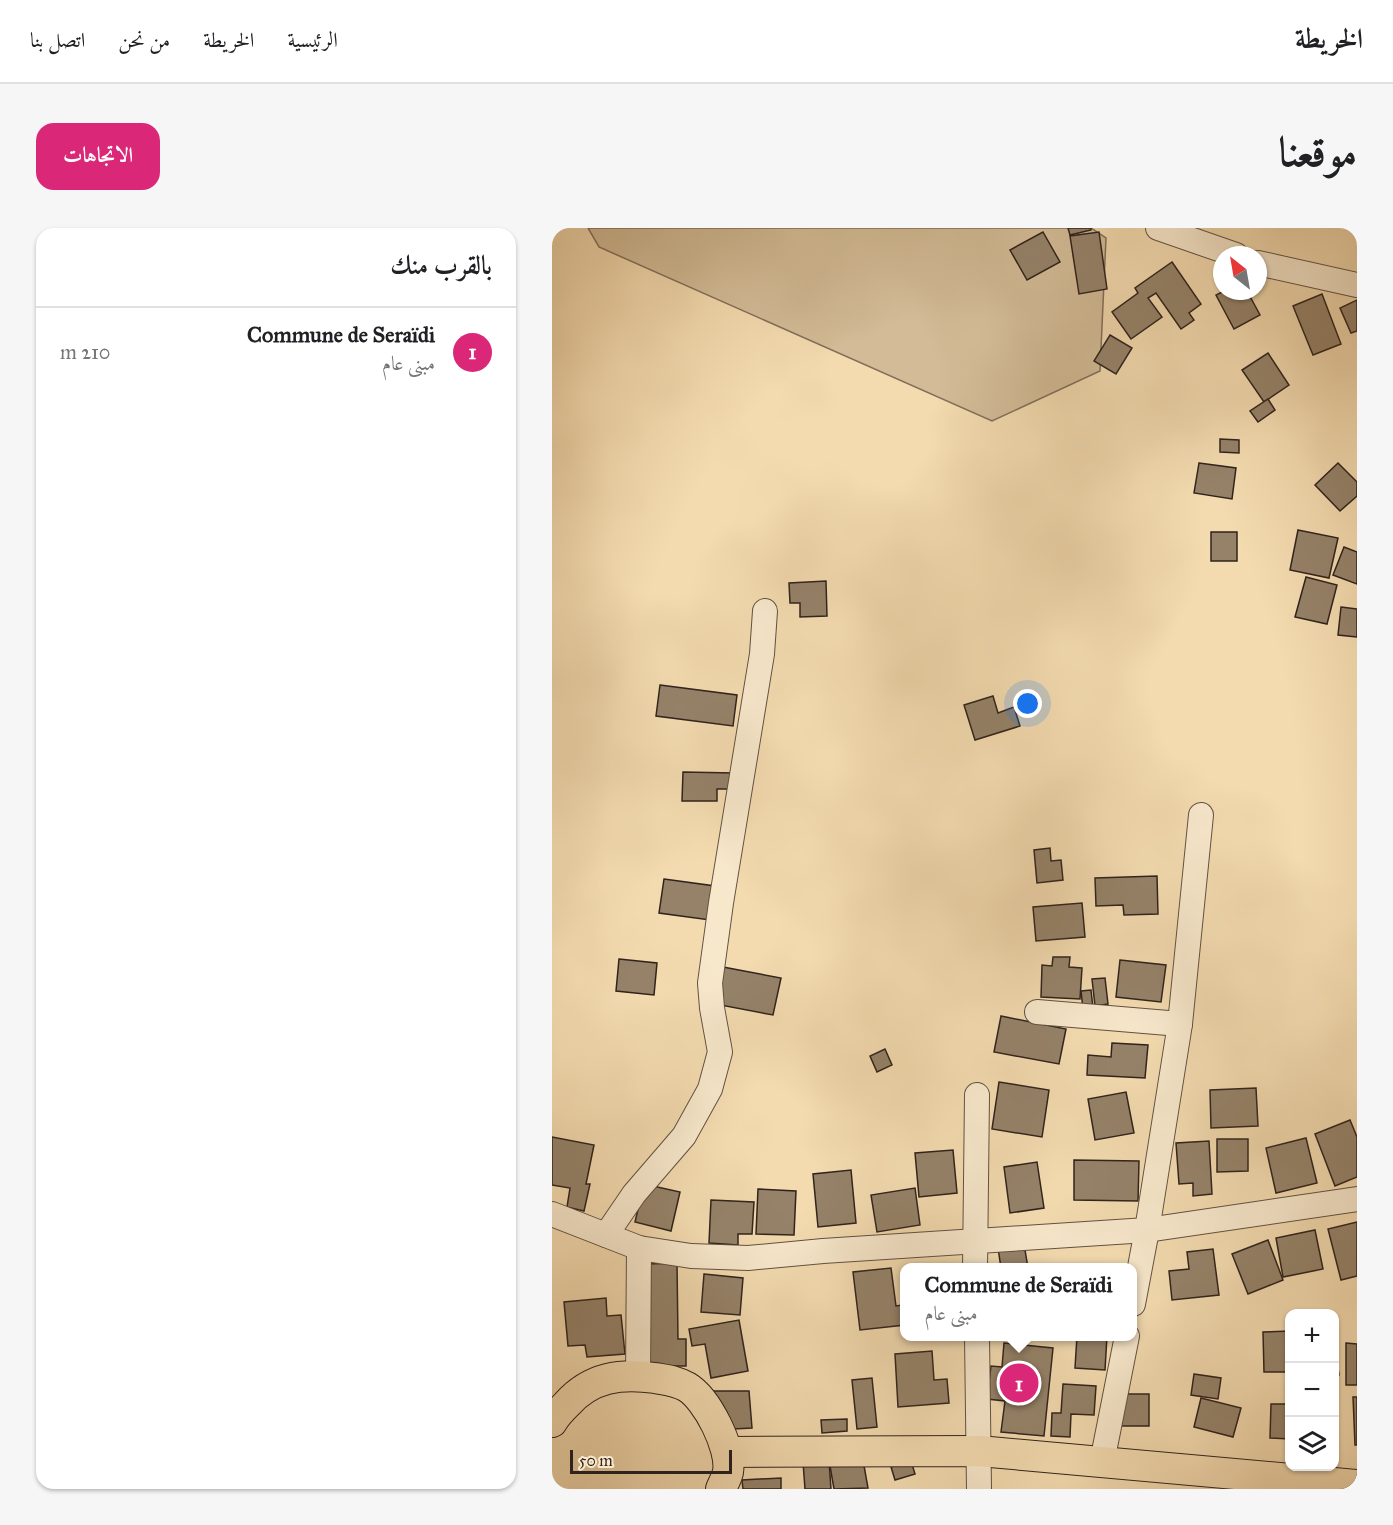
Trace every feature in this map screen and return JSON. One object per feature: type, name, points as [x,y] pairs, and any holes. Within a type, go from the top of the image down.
[{"type":"main road","points":[[552,1422],[573,1397],[584,1389],[610,1378],[638,1376],[670,1380],[688,1387],[703,1404],[727,1452],[728,1472],[721,1489]]},
{"type":"main road","points":[[727,1452],[979,1451],[1357,1485]]},
{"type":"street","points":[[1158,228],[1213,247]]},
{"type":"street","points":[[1267,265],[1357,285]]},
{"type":"street","points":[[606,1235],[634,1194],[684,1136],[710,1089],[720,1052],[710,983],[762,654],[765,611]]},
{"type":"street","points":[[1137,1284],[1148,1230],[1180,1024],[1201,815]]},
{"type":"street","points":[[1037,1012],[1180,1024]]},
{"type":"street","points":[[975,1263],[977,1095]]},
{"type":"street","points":[[552,1214],[639,1248],[691,1256],[748,1258],[1148,1230],[1357,1199]]},
{"type":"street","points":[[638,1376],[639,1248]]},
{"type":"street","points":[[976,1341],[979,1489]]},
{"type":"street","points":[[1102,1462],[1126,1341]]},
{"type":"shaded area","points":[[588,228],[1091,228],[1106,238],[1100,371],[992,421],[599,247]]},
{"type":"building","points":[[1068,228],[1091,228],[1091,230],[1070,235]]},
{"type":"building","points":[[1043,232],[1060,262],[1027,280],[1010,250]]},
{"type":"building","points":[[1099,232],[1107,289],[1079,294],[1070,236]]},
{"type":"building","points":[[1172,262],[1201,304],[1189,313],[1194,320],[1181,329],[1156,293],[1148,298],[1162,317],[1131,339],[1112,312],[1138,293],[1135,288]]},
{"type":"building","points":[[1322,294],[1341,344],[1313,355],[1293,306]]},
{"type":"building","points":[[1219,300],[1252,300],[1260,315],[1234,329]]},
{"type":"building","points":[[1357,300],[1357,331],[1351,333],[1340,308]]},
{"type":"building","points":[[1110,335],[1132,348],[1116,374],[1094,361]]},
{"type":"building","points":[[1268,353],[1289,385],[1264,402],[1242,370]]},
{"type":"building","points":[[1268,399],[1275,410],[1258,422],[1250,411]]},
{"type":"building","points":[[1220,439],[1239,440],[1239,453],[1220,452]]},
{"type":"building","points":[[1199,463],[1236,468],[1232,499],[1194,493]]},
{"type":"building","points":[[1338,463],[1357,482],[1357,496],[1340,511],[1315,485]]},
{"type":"building","points":[[1298,530],[1338,538],[1329,578],[1290,570]]},
{"type":"building","points":[[1211,532],[1237,532],[1237,561],[1211,561]]},
{"type":"building","points":[[1344,547],[1357,552],[1357,584],[1333,575]]},
{"type":"building","points":[[1306,577],[1337,585],[1327,624],[1295,617]]},
{"type":"building","points":[[826,581],[827,616],[800,617],[800,603],[790,603],[789,583]]},
{"type":"building","points":[[1341,607],[1357,609],[1357,637],[1338,635]]},
{"type":"building","points":[[660,685],[737,695],[733,726],[656,716]]},
{"type":"building","points":[[993,696],[998,713],[1014,707],[1020,726],[975,740],[964,705]]},
{"type":"building","points":[[683,772],[734,773],[734,789],[717,789],[717,801],[682,801]]},
{"type":"building","points":[[1050,848],[1051,861],[1061,860],[1063,880],[1037,883],[1034,850]]},
{"type":"building","points":[[1157,876],[1158,914],[1124,915],[1123,905],[1096,906],[1095,878]]},
{"type":"building","points":[[664,879],[715,886],[710,920],[659,913]]},
{"type":"building","points":[[1082,903],[1085,937],[1036,941],[1033,907]]},
{"type":"building","points":[[1053,957],[1070,957],[1069,967],[1082,968],[1080,999],[1041,997],[1042,965],[1052,966]]},
{"type":"building","points":[[619,959],[657,963],[654,995],[616,991]]},
{"type":"building","points":[[1120,960],[1166,965],[1161,1002],[1116,997]]},
{"type":"building","points":[[723,967],[781,978],[773,1015],[715,1004]]},
{"type":"building","points":[[1105,978],[1108,1004],[1095,1006],[1092,979]]},
{"type":"building","points":[[1091,990],[1093,1008],[1083,1009],[1081,991]]},
{"type":"building","points":[[1001,1016],[1066,1029],[1059,1064],[994,1052]]},
{"type":"building","points":[[1112,1043],[1148,1045],[1145,1078],[1087,1075],[1088,1055],[1111,1057]]},
{"type":"building","points":[[885,1049],[892,1065],[877,1072],[870,1056]]},
{"type":"building","points":[[999,1082],[1049,1090],[1042,1137],[992,1129]]},
{"type":"building","points":[[1256,1088],[1258,1126],[1211,1128],[1210,1090]]},
{"type":"building","points":[[1126,1092],[1134,1133],[1095,1140],[1088,1099]]},
{"type":"building","points":[[1350,1120],[1357,1137],[1357,1177],[1335,1186],[1315,1134]]},
{"type":"building","points":[[552,1137],[594,1145],[586,1184],[590,1184],[584,1211],[567,1207],[570,1188],[552,1185]]},
{"type":"building","points":[[1306,1138],[1317,1183],[1276,1193],[1266,1148]]},
{"type":"building","points":[[1217,1139],[1248,1139],[1248,1171],[1217,1172]]},
{"type":"building","points":[[1209,1141],[1212,1194],[1193,1196],[1193,1183],[1179,1184],[1176,1143]]},
{"type":"building","points":[[953,1150],[957,1193],[919,1197],[915,1153]]},
{"type":"building","points":[[1074,1160],[1139,1161],[1138,1201],[1074,1200]]},
{"type":"building","points":[[1037,1162],[1044,1208],[1010,1213],[1004,1167]]},
{"type":"building","points":[[851,1170],[856,1223],[818,1227],[813,1174]]},
{"type":"building","points":[[644,1184],[680,1192],[671,1231],[635,1222]]},
{"type":"building","points":[[915,1188],[920,1225],[877,1232],[871,1195]]},
{"type":"building","points":[[758,1189],[796,1191],[794,1235],[756,1234]]},
{"type":"building","points":[[711,1200],[754,1202],[752,1234],[738,1234],[738,1245],[709,1243]]},
{"type":"building","points":[[1357,1222],[1357,1276],[1341,1280],[1328,1229]]},
{"type":"building","points":[[1315,1230],[1323,1269],[1283,1277],[1276,1238]]},
{"type":"building","points":[[1268,1240],[1283,1280],[1248,1294],[1232,1254]]},
{"type":"building","points":[[1024,1244],[1027,1263],[1000,1263],[998,1248]]},
{"type":"building","points":[[1213,1249],[1219,1295],[1172,1300],[1169,1271],[1189,1269],[1187,1252]]},
{"type":"building","points":[[677,1263],[678,1339],[686,1339],[686,1366],[648,1366],[647,1264]]},
{"type":"building","points":[[891,1268],[896,1306],[900,1305],[900,1326],[860,1330],[853,1272]]},
{"type":"building","points":[[704,1274],[743,1278],[740,1315],[701,1312]]},
{"type":"building","points":[[606,1298],[607,1316],[621,1315],[625,1354],[587,1357],[585,1345],[568,1346],[564,1302]]},
{"type":"building","points":[[739,1320],[748,1371],[711,1378],[705,1344],[692,1346],[689,1329]]},
{"type":"building","points":[[1285,1331],[1285,1372],[1264,1372],[1263,1332]]},
{"type":"building","points":[[1077,1341],[1107,1341],[1105,1370],[1075,1368]]},
{"type":"building","points":[[1004,1343],[1053,1348],[1044,1436],[1001,1432],[1005,1401],[987,1399],[991,1366],[1002,1367]]},
{"type":"building","points":[[1346,1343],[1357,1344],[1357,1385],[1346,1385]]},
{"type":"building","points":[[932,1351],[934,1380],[947,1379],[949,1403],[898,1407],[895,1354]]},
{"type":"building","points":[[1194,1374],[1221,1378],[1218,1399],[1191,1395]]},
{"type":"building","points":[[872,1378],[877,1427],[857,1429],[852,1380]]},
{"type":"building","points":[[1063,1384],[1096,1386],[1094,1415],[1071,1414],[1070,1437],[1051,1436],[1052,1413],[1061,1413]]},
{"type":"building","points":[[703,1391],[749,1391],[752,1428],[733,1429]]},
{"type":"building","points":[[1116,1394],[1149,1394],[1149,1426],[1117,1426]]},
{"type":"building","points":[[1353,1397],[1357,1397],[1357,1445],[1355,1445]]},
{"type":"building","points":[[1201,1398],[1241,1408],[1233,1437],[1194,1427]]},
{"type":"building","points":[[1271,1404],[1285,1404],[1285,1439],[1270,1438]]},
{"type":"building","points":[[847,1419],[847,1431],[822,1433],[821,1420]]},
{"type":"building","points":[[829,1460],[831,1489],[805,1489],[803,1462]]},
{"type":"building","points":[[863,1460],[868,1488],[834,1489],[830,1466]]},
{"type":"building","points":[[911,1461],[915,1474],[895,1480],[891,1467]]},
{"type":"building","points":[[781,1478],[781,1489],[743,1489],[742,1480]]},
{"type":"place","name":"Commune de Seraïdi","points":[[1019,1383]]}]
